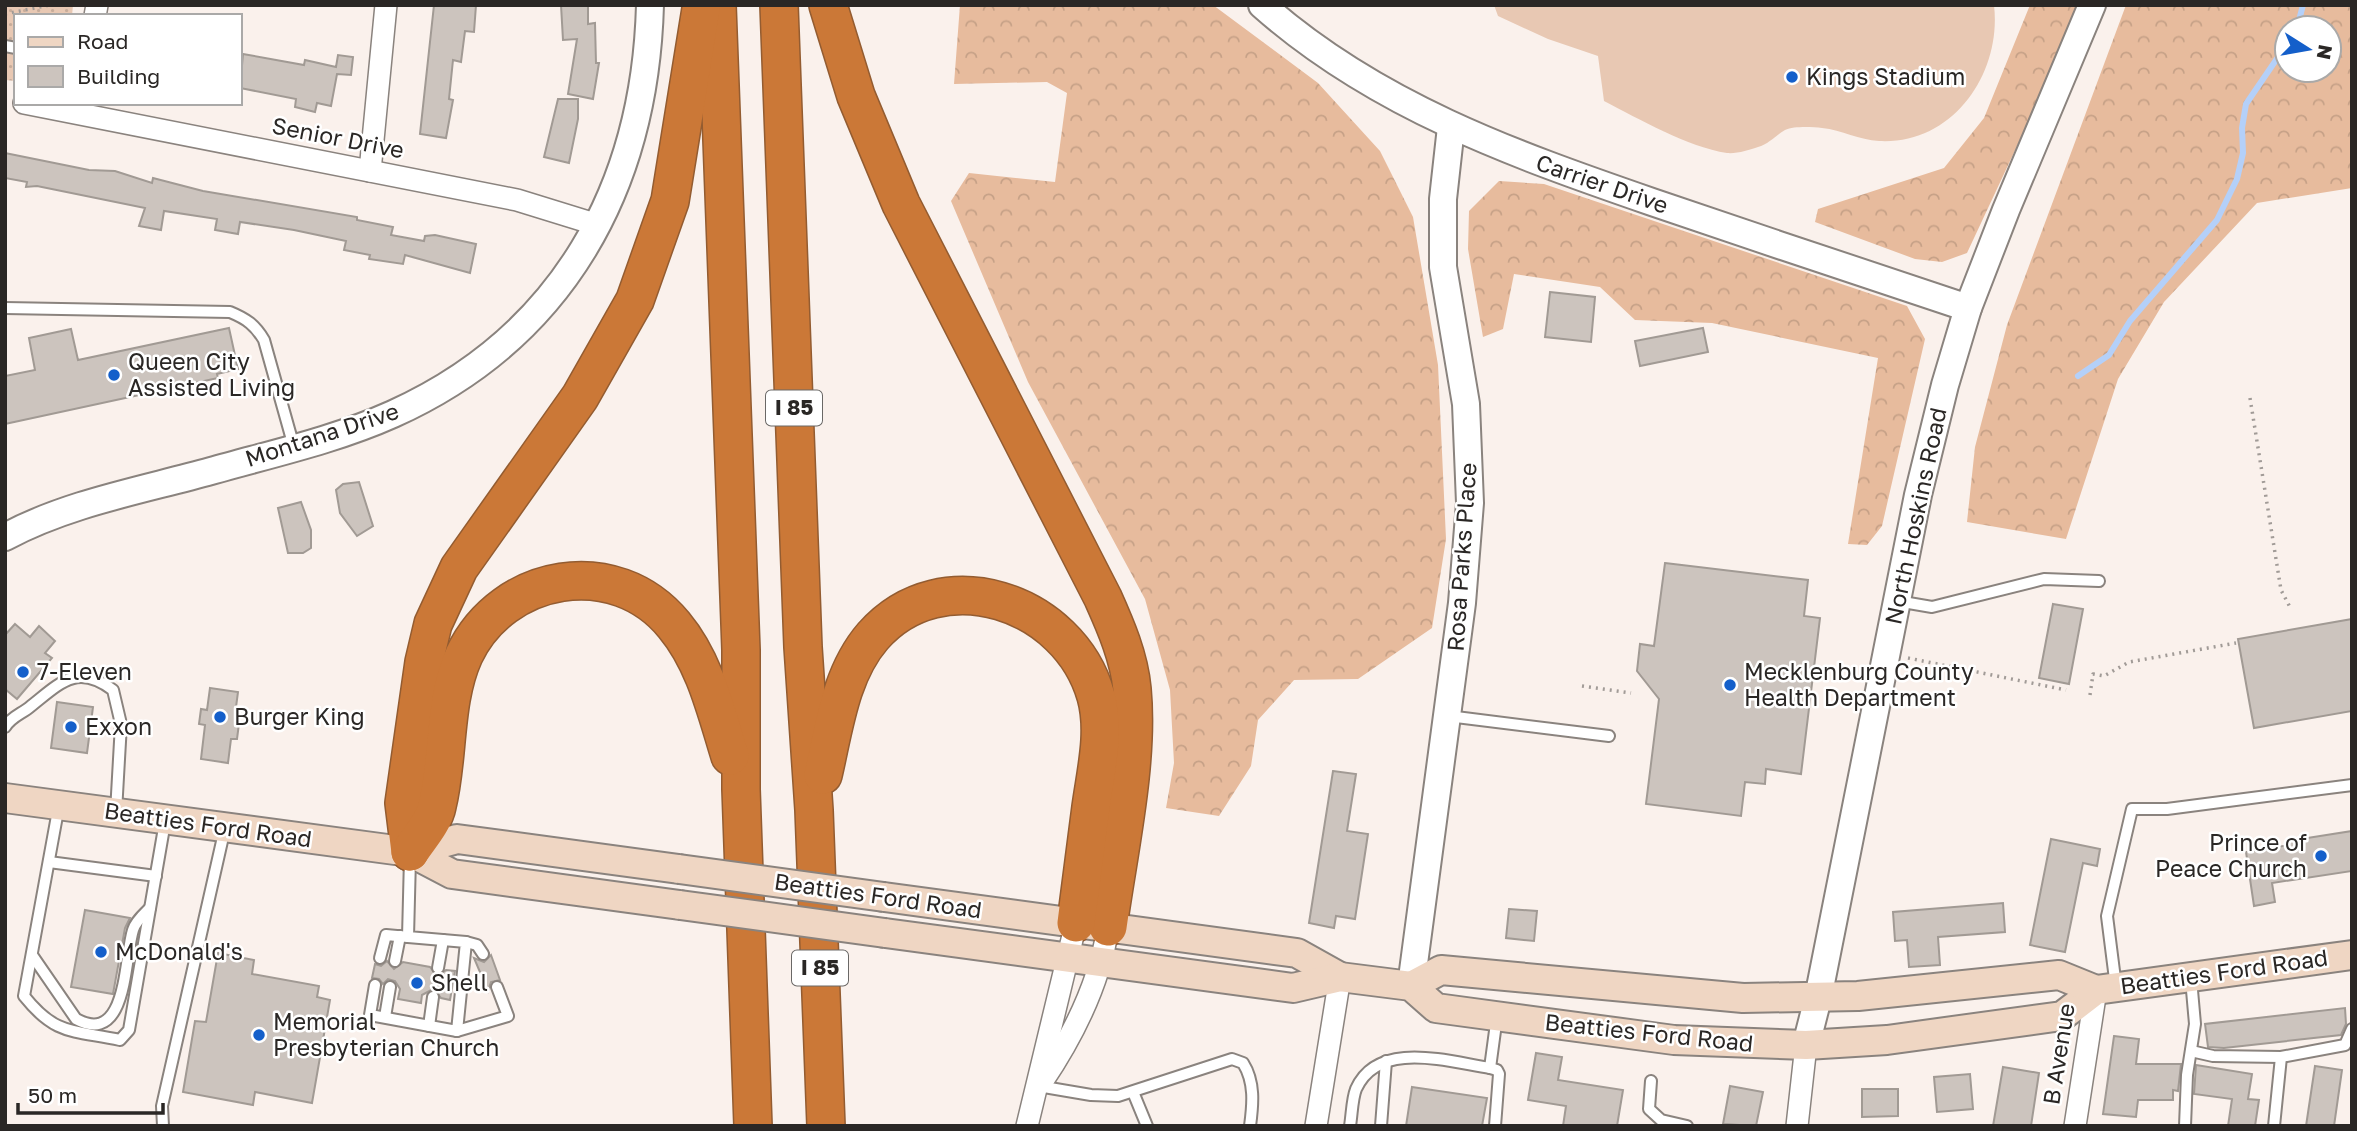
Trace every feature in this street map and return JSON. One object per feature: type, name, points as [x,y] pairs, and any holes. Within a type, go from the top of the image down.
[{"type":"highway","points":[[410,852],[404,803],[424,662],[433,624],[459,568],[580,397],[635,300],[670,201],[701,5]]},
{"type":"highway","name":"I 85","points":[[717,5],[741,650],[741,789],[753,1126]]},
{"type":"highway","name":"I 85","points":[[779,5],[803,647],[814,810],[826,1126]]},
{"type":"highway","points":[[828,5],[856,96],[901,204],[1103,598],[1122,643],[1132,687],[1133,733],[1089,943]]},
{"type":"highway","points":[[410,852],[437,809],[454,687],[469,646],[485,623],[506,604],[532,589],[562,581],[593,580],[624,587],[651,602],[675,625],[700,666],[741,789]]},
{"type":"highway","points":[[814,810],[846,681],[862,651],[885,624],[914,604],[948,595],[982,595],[1018,607],[1048,625],[1072,649],[1091,680],[1100,715],[1089,943]]},
{"type":"main road","name":"Beatties Ford Road","points":[[5,798],[410,852],[452,874],[885,933],[1297,953],[1340,977],[1411,986],[1436,1007],[1697,1042],[1806,1045],[1887,1041],[2062,1016],[2106,988]]},
{"type":"main road","name":"Beatties Ford Road","points":[[410,852],[457,839],[884,897],[1089,943]]},
{"type":"main road","name":"Beatties Ford Road","points":[[1411,986],[1441,970],[1712,996],[1818,998],[1919,991],[2059,975],[2106,988],[2352,955]]},
{"type":"street","points":[[370,171],[386,5]]},
{"type":"street","name":"Montana Drive","points":[[5,537],[69,511],[294,447],[389,416],[469,370],[544,303],[582,253],[598,225],[623,170],[638,117],[650,5]]},
{"type":"street","name":"Carrier Drive","points":[[1262,5],[1334,60],[1451,127],[1529,159],[1968,308]]},
{"type":"street","name":"North Hoskins Road","points":[[1806,1045],[1818,998],[1930,442],[1968,308],[2092,5]]},
{"type":"street","name":"Senior Drive","points":[[43,105],[82,109],[542,205],[598,225]]},
{"type":"street","name":"Rosa Parks Place","points":[[1411,986],[1466,554],[1470,457],[1466,404],[1443,267],[1443,199],[1451,127]]},
{"type":"street","points":[[1038,1086],[1060,1055],[1089,943]]},
{"type":"street","points":[[1027,1126],[1038,1086],[1043,1051],[1089,943]]},
{"type":"street","points":[[1316,1126],[1340,977]]},
{"type":"street","name":"B Avenue","points":[[2075,1126],[2106,988]]},
{"type":"street","points":[[1797,1126],[1806,1045]]},
{"type":"lane","points":[[5,308],[218,312],[241,316],[255,325],[264,340],[294,447]]},
{"type":"lane","points":[[1897,601],[1932,607],[2044,579],[2099,581]]},
{"type":"lane","points":[[5,727],[16,715],[68,678],[100,680],[113,690],[121,724],[116,813]]},
{"type":"lane","points":[[1447,716],[1609,736]]},
{"type":"lane","points":[[2106,988],[2107,916],[2132,809],[2167,809],[2352,785]]},
{"type":"lane","points":[[59,806],[24,996],[41,1017],[54,1027],[120,1040],[129,1030],[166,820]]},
{"type":"lane","points":[[163,1126],[162,1106],[225,827]]},
{"type":"lane","points":[[395,961],[404,937],[410,852]]},
{"type":"lane","points":[[50,862],[156,876]]},
{"type":"lane","points":[[32,955],[76,1019],[98,1024],[108,1020],[118,1004],[133,927],[150,908]]},
{"type":"lane","points":[[380,958],[386,935],[466,942],[477,945],[483,954]]},
{"type":"lane","points":[[438,968],[443,940]]},
{"type":"lane","points":[[457,1031],[466,942]]},
{"type":"lane","points":[[2185,1126],[2190,1051],[2195,1024],[2190,977]]},
{"type":"lane","points":[[374,985],[370,1014],[457,1031],[508,1016],[497,987]]},
{"type":"lane","points":[[385,1017],[390,987]]},
{"type":"lane","points":[[429,1026],[433,997]]},
{"type":"lane","points":[[1490,1068],[1497,1016]]},
{"type":"lane","points":[[2190,1051],[2213,1056],[2281,1057],[2345,1045],[2352,1029]]},
{"type":"lane","points":[[1350,1126],[1356,1090],[1365,1075],[1386,1061],[1416,1057],[1497,1070],[1499,1074],[1495,1126]]},
{"type":"lane","points":[[2274,1126],[2281,1057]]},
{"type":"lane","points":[[1038,1086],[1091,1096],[1118,1096],[1232,1059],[1243,1063],[1249,1073],[1254,1102],[1250,1126]]},
{"type":"lane","points":[[1381,1126],[1386,1061]]},
{"type":"lane","points":[[1651,1081],[1649,1109],[1661,1120],[1687,1126]]},
{"type":"lane","points":[[1133,1092],[1147,1126]]},
{"type":"path","points":[[5,14],[50,5]]},
{"type":"path","points":[[2250,398],[2281,590],[2291,609]]},
{"type":"path","points":[[2090,695],[2094,674],[2104,676],[2129,662],[2236,643]]},
{"type":"path","points":[[1909,658],[2066,690]]},
{"type":"path","points":[[1581,685],[1631,694]]},
{"type":"shaded area","points":[[5,5],[73,5],[72,14],[14,14],[14,81],[5,80]]},
{"type":"shaded area","name":"Kings Stadium","points":[[1494,5],[1994,5],[1994,31],[1990,56],[1981,79],[1967,100],[1950,118],[1929,131],[1906,139],[1879,141],[1829,129],[1793,128],[1785,130],[1762,146],[1743,152],[1727,153],[1680,139],[1604,101],[1598,56],[1548,39],[1498,16]]},
{"type":"green space","points":[[960,5],[1213,5],[1318,83],[1380,151],[1413,217],[1438,365],[1446,539],[1432,628],[1358,679],[1294,680],[1258,720],[1251,766],[1219,816],[1166,808],[1174,763],[1170,690],[1145,599],[1028,382],[951,201],[969,173],[1055,182],[1067,93],[1047,82],[954,84]]},
{"type":"green space","points":[[2030,5],[2083,5],[1967,253],[1942,262],[1915,259],[1815,222],[1818,209],[1944,168],[1984,118]]},
{"type":"green space","points":[[2126,5],[2352,5],[2352,188],[2257,203],[2164,302],[2118,379],[2066,539],[1967,522],[1975,447],[2007,325]]},
{"type":"green space","points":[[1499,181],[1544,184],[1907,306],[1925,339],[1882,526],[1867,545],[1848,544],[1878,358],[1712,323],[1635,320],[1600,287],[1514,274],[1503,329],[1483,337],[1468,249],[1469,211]]},
{"type":"building","points":[[434,5],[476,5],[474,32],[465,31],[461,62],[453,60],[449,99],[453,100],[446,138],[420,134]]},
{"type":"building","points":[[561,5],[588,5],[588,24],[595,23],[596,63],[599,63],[593,99],[568,94],[577,39],[563,40]]},
{"type":"building","points":[[243,54],[304,65],[305,60],[336,67],[338,55],[353,57],[351,75],[337,74],[331,106],[317,103],[315,112],[295,107],[296,99],[242,88]]},
{"type":"building","points":[[558,99],[578,99],[578,119],[569,163],[544,157]]},
{"type":"building","points":[[5,153],[89,170],[115,171],[152,183],[153,178],[203,191],[357,217],[357,220],[393,227],[391,235],[424,241],[425,236],[435,235],[476,244],[470,273],[405,255],[403,264],[369,259],[370,255],[344,250],[346,241],[294,230],[240,222],[238,234],[215,230],[217,219],[164,211],[161,230],[139,226],[145,208],[37,186],[26,187],[27,182],[5,178]]},
{"type":"building","points":[[1550,292],[1595,297],[1591,342],[1545,337]]},
{"type":"building","name":"Queen City Assisted Living","points":[[229,328],[238,369],[217,374],[218,378],[5,424],[5,376],[35,370],[29,338],[71,329],[78,360]]},
{"type":"building","points":[[1703,328],[1708,352],[1640,366],[1635,341]]},
{"type":"building","points":[[359,482],[373,526],[357,536],[340,513],[336,490],[343,484]]},
{"type":"building","points":[[301,502],[311,530],[311,548],[303,553],[288,553],[278,508]]},
{"type":"building","name":"Mecklenburg County Health Department","points":[[1665,563],[1808,580],[1804,616],[1820,618],[1801,774],[1766,769],[1765,784],[1745,782],[1741,816],[1646,804],[1659,699],[1637,671],[1640,644],[1654,646]]},
{"type":"building","points":[[2053,604],[2083,609],[2069,684],[2039,678]]},
{"type":"building","points":[[2352,619],[2352,711],[2254,728],[2238,639]]},
{"type":"building","name":"7-Eleven","points":[[15,624],[30,637],[39,626],[55,641],[45,653],[52,658],[17,699],[5,689],[5,635]]},
{"type":"building","name":"Burger King","points":[[210,688],[238,692],[236,707],[241,708],[237,739],[231,739],[228,763],[201,759],[205,725],[199,724],[201,709],[207,710]]},
{"type":"building","points":[[57,702],[93,707],[87,753],[51,748]]},
{"type":"building","points":[[1333,771],[1356,774],[1347,831],[1368,834],[1355,919],[1336,916],[1334,928],[1309,923]]},
{"type":"building","points":[[2352,831],[2352,871],[2272,883],[2275,902],[2254,906],[2246,852],[2289,845],[2288,841]]},
{"type":"building","points":[[2051,839],[2100,849],[2097,866],[2083,863],[2065,952],[2030,945]]},
{"type":"building","points":[[2003,903],[2005,932],[1938,937],[1940,965],[1909,967],[1907,940],[1895,941],[1893,912]]},
{"type":"building","points":[[1509,909],[1537,911],[1534,941],[1506,938]]},
{"type":"building","name":"McDonald's","points":[[85,910],[130,918],[125,928],[113,994],[71,987]]},
{"type":"building","name":"Memorial Presbyterian Church","points":[[218,953],[254,960],[252,974],[319,986],[317,997],[330,1000],[312,1103],[255,1092],[253,1105],[183,1092],[195,1021],[206,1022]]},
{"type":"building","points":[[491,955],[500,980],[491,982],[488,991],[474,958],[484,962]]},
{"type":"building","points":[[387,961],[394,969],[403,962],[430,967],[437,976],[446,970],[455,971],[450,1000],[441,998],[433,989],[422,995],[421,1003],[398,999],[400,989],[395,981],[388,979],[383,984],[379,979],[372,978],[375,964],[381,966]]},
{"type":"building","points":[[2345,1008],[2346,1024],[2341,1035],[2224,1048],[2208,1047],[2205,1024]]},
{"type":"building","points":[[2114,1036],[2139,1039],[2136,1064],[2181,1064],[2178,1091],[2173,1090],[2173,1100],[2138,1100],[2136,1117],[2103,1114]]},
{"type":"building","points":[[1536,1053],[1562,1057],[1558,1080],[1623,1090],[1617,1126],[1563,1126],[1566,1106],[1528,1100]]},
{"type":"building","points":[[2196,1065],[2252,1074],[2248,1099],[2259,1100],[2255,1126],[2228,1126],[2232,1099],[2194,1094]]},
{"type":"building","points":[[2315,1066],[2342,1070],[2334,1126],[2306,1126]]},
{"type":"building","points":[[2003,1067],[2039,1073],[2031,1126],[1993,1126]]},
{"type":"building","points":[[1970,1074],[1973,1109],[1937,1112],[1934,1077]]},
{"type":"building","points":[[1730,1086],[1763,1092],[1756,1126],[1723,1124]]},
{"type":"building","points":[[1412,1087],[1487,1098],[1482,1126],[1406,1126]]},
{"type":"building","points":[[1862,1089],[1898,1089],[1898,1116],[1862,1117]]},
{"type":"waterway","points":[[2301,14],[2303,5]]},
{"type":"waterway","points":[[2078,376],[2109,355],[2130,321],[2217,220],[2237,179],[2243,153],[2242,128],[2246,104],[2273,64]]},
{"type":"place","name":"Kings Stadium","points":[[1792,77]]},
{"type":"place","name":"Queen City Assisted Living","points":[[114,375]]},
{"type":"place","name":"7-Eleven","points":[[23,672]]},
{"type":"place","name":"Mecklenburg County Health Department","points":[[1730,685]]},
{"type":"place","name":"Burger King","points":[[220,717]]},
{"type":"place","name":"Exxon","points":[[71,727]]},
{"type":"place","name":"Prince of Peace Church","points":[[2321,856]]},
{"type":"place","name":"McDonald's","points":[[101,952]]},
{"type":"place","name":"Shell","points":[[417,983]]},
{"type":"place","name":"Memorial Presbyterian Church","points":[[259,1035]]}]
